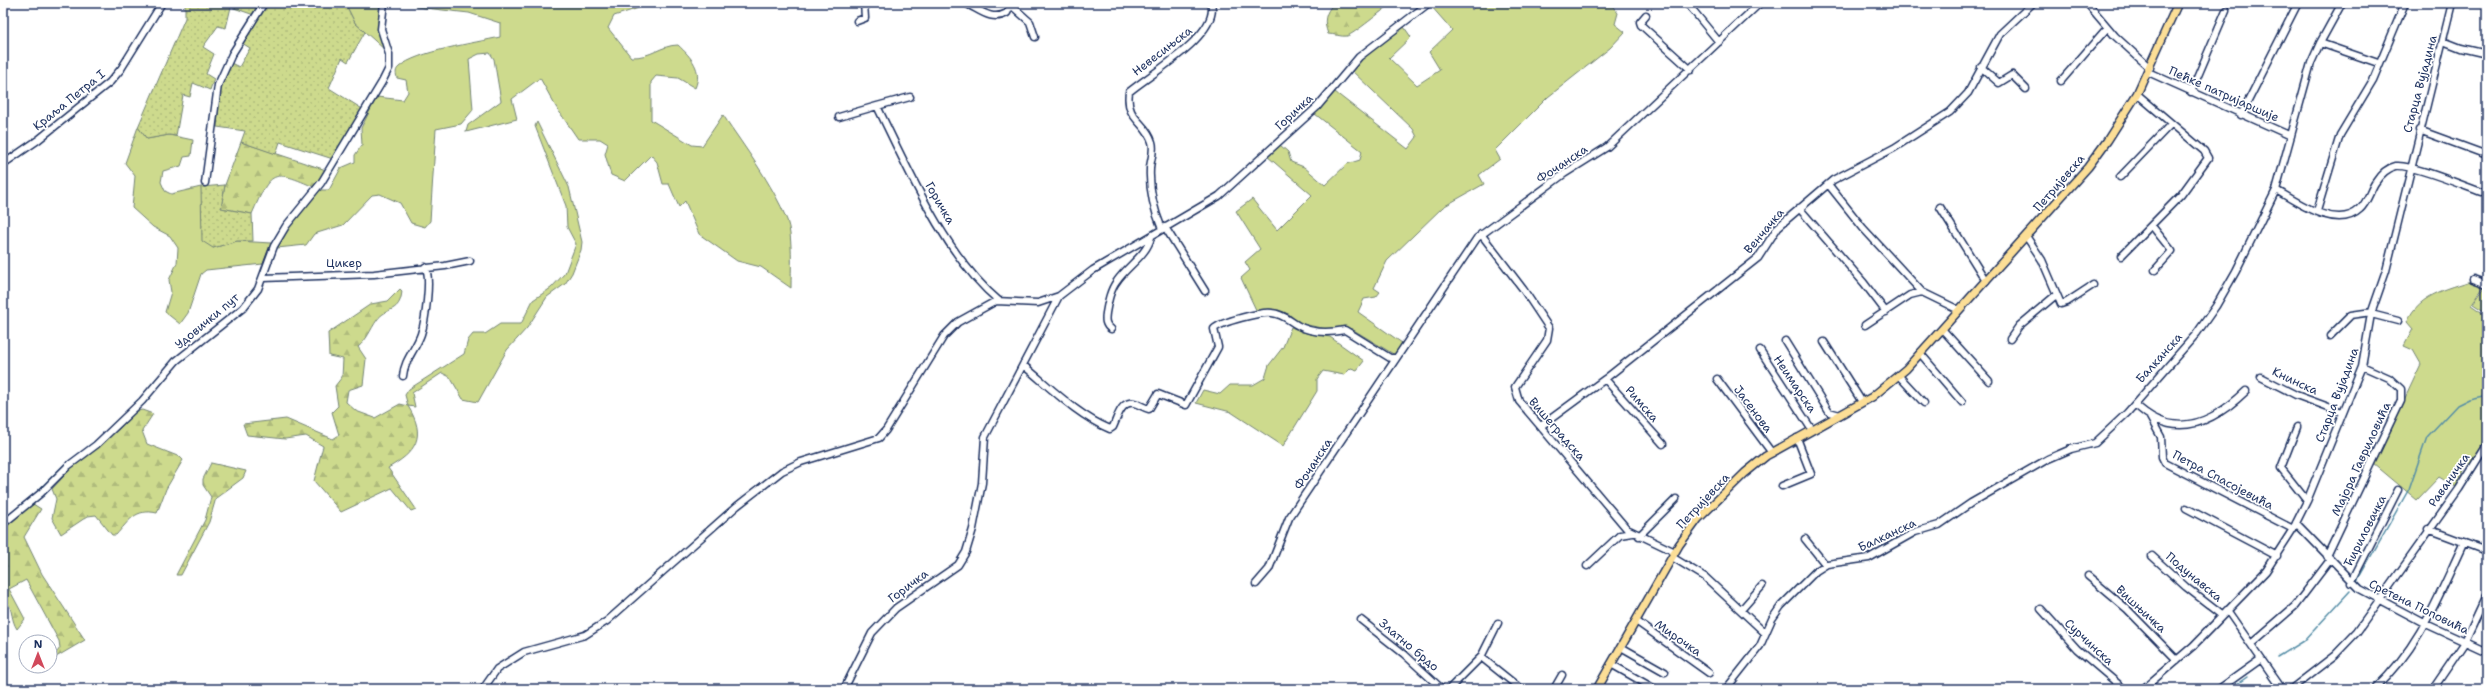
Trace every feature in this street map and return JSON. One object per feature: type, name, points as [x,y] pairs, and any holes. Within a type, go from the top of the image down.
[{"type":"main road","name":"Петријевска","points":[[1597,689],[1673,555],[1698,519],[1749,469],[1797,438],[1862,402],[1899,376],[2099,153],[2137,94],[2178,3]]},
{"type":"street","name":"Краља Петра I","points":[[3,164],[104,88],[116,76],[162,3]]},
{"type":"street","points":[[205,183],[218,85],[232,54],[264,3]]},
{"type":"street","name":"Удовички пут","points":[[3,524],[41,493],[68,466],[96,445],[142,401],[176,361],[243,308],[258,289],[274,246],[286,226],[322,183],[389,68],[389,54],[381,28],[384,3]]},
{"type":"street","points":[[857,20],[865,18],[864,3]]},
{"type":"street","points":[[965,3],[990,16],[1005,14],[1012,4],[1030,22],[1035,37]]},
{"type":"street","name":"Невесињска","points":[[1164,228],[1153,202],[1150,170],[1153,144],[1148,133],[1132,115],[1128,102],[1129,92],[1200,36],[1211,20],[1211,3]]},
{"type":"street","name":"Горичка","points":[[483,689],[497,669],[524,652],[585,635],[607,621],[736,506],[782,471],[801,462],[879,438],[949,330],[971,314],[989,304],[1000,301],[1038,303],[1060,296],[1094,270],[1219,196],[1317,106],[1359,57],[1429,3]]},
{"type":"street","points":[[1687,3],[1719,42]]},
{"type":"street","name":"Фочанска","points":[[1256,584],[1269,569],[1290,518],[1465,254],[1481,234],[1564,174],[1607,147],[1691,70],[1719,42],[1752,5],[1760,3]]},
{"type":"street","name":"Венчачка","points":[[1541,426],[1606,379],[1758,258],[1778,227],[1828,184],[1852,169],[1894,148],[1946,116],[1968,93],[1980,67],[2004,29],[2032,3]]},
{"type":"street","name":"Пећке патријаршије","points":[[2087,3],[2107,28],[2149,70],[2240,115],[2291,136]]},
{"type":"street","points":[[2240,115],[2298,3]]},
{"type":"street","name":"Балканска","points":[[1825,564],[1869,558],[1915,532],[1939,525],[1971,503],[2048,459],[2071,449],[2095,443],[2107,434],[2135,404],[2197,333],[2216,306],[2236,271],[2276,190],[2311,63],[2342,3]]},
{"type":"street","points":[[2317,211],[2340,135],[2372,80],[2405,3]]},
{"type":"street","name":"Старца Вујадина","points":[[2143,689],[2177,660],[2266,571],[2295,526],[2307,502],[2342,412],[2362,366],[2372,313],[2386,271],[2419,130],[2452,3]]},
{"type":"street","points":[[2191,92],[2226,10]]},
{"type":"street","points":[[1646,15],[1640,22],[1641,25],[1691,70]]},
{"type":"street","points":[[2061,81],[2107,28]]},
{"type":"street","points":[[2443,41],[2461,48],[2487,54]]},
{"type":"street","points":[[2320,43],[2378,64]]},
{"type":"street","points":[[1980,67],[1999,83],[2012,75],[2026,89]]},
{"type":"street","points":[[2120,256],[2152,226],[2192,182],[2204,166],[2208,155],[2137,94]]},
{"type":"street","points":[[839,117],[910,97]]},
{"type":"street","name":"Горичка","points":[[877,106],[924,198],[946,235],[975,277],[1000,301]]},
{"type":"street","points":[[2120,177],[2171,124]]},
{"type":"street","points":[[2419,130],[2487,155]]},
{"type":"street","points":[[2276,190],[2317,211],[2337,217],[2353,214],[2362,208],[2379,177],[2386,171],[2396,166],[2410,168],[2481,192]]},
{"type":"street","points":[[1828,184],[1863,228],[1922,292],[1959,310]]},
{"type":"street","points":[[1940,207],[1986,280]]},
{"type":"street","points":[[1799,208],[1864,283],[1886,312]]},
{"type":"street","points":[[2152,226],[2172,251],[2155,270]]},
{"type":"street","points":[[1164,228],[1205,291]]},
{"type":"street","name":"Вишеградска","points":[[1481,234],[1523,289],[1549,328],[1547,340],[1516,384],[1514,390],[1522,406],[1541,426],[1602,500],[1632,533],[1673,555],[1702,574],[1765,633]]},
{"type":"street","points":[[2026,236],[2042,260],[2059,302],[2064,304],[2092,285]]},
{"type":"street","name":"Горичка","points":[[1112,329],[1107,326],[1106,319],[1112,289],[1120,276],[1144,252],[1151,237]]},
{"type":"street","name":"Цикер","points":[[263,278],[374,274],[425,267],[445,266],[470,261]]},
{"type":"street","points":[[403,376],[405,366],[421,334],[429,277],[425,267]]},
{"type":"street","points":[[2473,279],[2487,284]]},
{"type":"street","points":[[1865,325],[1910,295],[1922,292]]},
{"type":"street","points":[[2010,339],[2019,326],[2056,295]]},
{"type":"street","name":"Горичка","points":[[844,689],[863,648],[876,628],[896,608],[958,565],[969,544],[982,483],[985,437],[1060,296]]},
{"type":"street","points":[[1023,365],[1068,401],[1082,416],[1110,429],[1113,427],[1120,410],[1125,405],[1133,403],[1149,409],[1158,394],[1186,405],[1218,347],[1214,329],[1244,317],[1271,312],[1288,318],[1297,325],[1312,330],[1329,333],[1345,330],[1390,358],[1396,358]]},
{"type":"street","points":[[2330,336],[2351,315],[2372,313],[2398,321]]},
{"type":"street","points":[[1942,329],[1989,381]]},
{"type":"street","points":[[1785,341],[1829,412],[1840,414]]},
{"type":"street","points":[[1824,342],[1862,402]]},
{"type":"street","name":"Неимарска","points":[[1760,350],[1812,430]]},
{"type":"street","points":[[1920,353],[1962,402]]},
{"type":"street","name":"Мајора Гавриловића","points":[[2251,644],[2295,606],[2329,558],[2401,400],[2401,389],[2396,383],[2377,371],[2362,366]]},
{"type":"street","points":[[1899,376],[1924,403]]},
{"type":"street","name":"Книнска","points":[[2261,378],[2296,395],[2342,412]]},
{"type":"street","name":"Римска","points":[[1606,379],[1663,444]]},
{"type":"street","name":"Јасенова","points":[[1717,379],[1772,453]]},
{"type":"street","points":[[2135,404],[2150,417],[2171,425],[2189,424],[2225,410],[2246,391]]},
{"type":"street","name":"Петра Спасојевића","points":[[2150,417],[2161,437],[2162,457],[2164,463],[2295,526]]},
{"type":"street","points":[[2297,426],[2282,470],[2307,502]]},
{"type":"street","points":[[1782,486],[1811,474],[1797,438]]},
{"type":"street","name":"Раваничка","points":[[2291,689],[2348,643],[2428,529],[2470,473],[2487,444]]},
{"type":"street","name":"Ћириловачка","points":[[2351,583],[2398,490]]},
{"type":"street","points":[[1639,536],[1676,499]]},
{"type":"street","points":[[2186,508],[2277,556]]},
{"type":"street","name":"Сретена Поповића","points":[[2295,526],[2329,558],[2351,583],[2378,601],[2487,652]]},
{"type":"street","points":[[2428,529],[2487,551]]},
{"type":"street","points":[[1587,566],[1620,535],[1632,533]]},
{"type":"street","points":[[1726,689],[1760,646],[1765,633],[1781,606],[1805,580],[1825,564],[1805,539]]},
{"type":"street","points":[[2375,689],[2400,664],[2426,624],[2464,542]]},
{"type":"street","name":"Подунавска","points":[[2152,556],[2186,587],[2222,615]]},
{"type":"street","name":"Вишњичка","points":[[2088,576],[2128,609],[2177,660]]},
{"type":"street","points":[[1741,610],[1762,586]]},
{"type":"street","points":[[2433,689],[2465,642],[2487,595]]},
{"type":"street","name":"Сурчинска","points":[[2041,609],[2077,649],[2124,689]]},
{"type":"street","points":[[2228,610],[2282,689]]},
{"type":"street","name":"Златно брдо","points":[[1360,620],[1404,654],[1442,689]]},
{"type":"street","name":"Мирочка","points":[[1636,621],[1708,673]]},
{"type":"street","points":[[1449,689],[1482,657],[1498,623]]},
{"type":"street","points":[[1621,647],[1665,672]]},
{"type":"street","points":[[1482,657],[1521,689]]},
{"type":"street","points":[[2220,689],[2261,659]]},
{"type":"street","points":[[1611,664],[1655,689]]},
{"type":"street","points":[[1554,689],[1562,675]]},
{"type":"green space","points":[[185,3],[261,3],[254,15],[231,7],[226,28],[218,26],[203,47],[214,54],[206,74],[214,79],[210,90],[193,83],[190,97],[183,95],[176,136],[169,135],[147,139],[138,127],[185,18]]},
{"type":"green space","points":[[267,3],[345,3],[355,23],[365,32],[348,62],[342,58],[329,88],[364,110],[333,159],[280,142],[276,154],[241,142],[245,131],[217,127],[220,87],[229,62],[239,67],[250,48],[242,43]]},
{"type":"green space","points":[[345,3],[381,3],[378,21],[385,50],[355,23]]},
{"type":"green space","points":[[412,3],[654,3],[614,16],[608,28],[631,57],[644,56],[666,47],[678,45],[691,59],[698,75],[695,88],[678,78],[656,76],[651,82],[651,120],[692,145],[702,146],[723,115],[766,179],[787,220],[791,244],[791,288],[761,267],[737,261],[699,234],[685,201],[679,207],[669,184],[663,184],[657,162],[651,155],[625,181],[611,175],[605,154],[608,144],[600,139],[578,139],[556,107],[540,78],[512,99],[517,119],[466,132],[468,125],[501,101],[494,59],[490,53],[479,54],[469,59],[473,110],[461,124],[436,129],[430,221],[425,227],[411,223],[400,203],[380,194],[372,195],[343,225],[314,234],[306,245],[277,248],[288,228],[320,190],[329,190],[341,168],[355,162],[355,155],[362,145],[361,128],[377,97],[403,100],[408,92],[406,80],[397,78],[396,72],[398,68],[407,61],[432,52],[500,37],[500,23],[469,13],[416,7]]},
{"type":"green space","points":[[1334,3],[1392,3],[1356,31],[1345,36],[1328,34],[1326,29],[1326,17]]},
{"type":"green space","points":[[1434,3],[1467,3],[1472,10],[1478,3],[1610,3],[1618,13],[1615,24],[1625,32],[1610,48],[1548,97],[1495,150],[1500,159],[1479,175],[1484,184],[1443,207],[1387,261],[1374,288],[1380,292],[1376,297],[1364,299],[1358,312],[1402,343],[1395,355],[1352,329],[1344,327],[1330,330],[1299,323],[1289,314],[1270,309],[1257,312],[1241,278],[1250,270],[1245,262],[1260,249],[1236,211],[1252,199],[1277,230],[1312,195],[1267,156],[1280,145],[1288,152],[1291,162],[1304,167],[1325,185],[1347,164],[1360,160],[1362,151],[1315,114],[1335,92],[1408,149],[1417,137],[1413,129],[1351,70],[1367,54],[1404,27],[1411,37],[1389,58],[1417,85],[1440,70],[1429,52],[1452,30],[1431,6]]},
{"type":"green space","points":[[537,122],[569,187],[582,242],[581,250],[572,273],[565,284],[547,297],[527,328],[507,350],[478,402],[463,399],[450,377],[442,373],[412,393],[415,407],[408,406],[405,395],[409,389],[464,354],[468,340],[473,334],[485,334],[500,324],[521,324],[533,300],[551,288],[565,273],[576,244],[567,227],[566,206],[535,126]]},
{"type":"green space","points":[[138,127],[147,139],[169,135],[193,140],[191,156],[184,157],[181,166],[163,171],[161,182],[165,191],[171,194],[201,187],[213,248],[237,241],[271,243],[263,264],[206,270],[201,274],[188,313],[180,324],[165,312],[171,292],[169,280],[177,263],[178,248],[170,236],[153,227],[132,208],[135,176],[125,163]]},
{"type":"green space","points":[[241,142],[326,170],[316,188],[290,178],[281,176],[275,177],[264,189],[252,214],[221,208],[225,185]]},
{"type":"green space","points":[[225,185],[221,208],[252,214],[253,241],[237,241],[213,248],[202,241],[201,187]]},
{"type":"green space","points":[[2479,278],[2487,282],[2471,305],[2487,316],[2487,439],[2471,465],[2467,463],[2456,487],[2439,477],[2417,500],[2374,464],[2421,364],[2413,350],[2404,346],[2413,329],[2407,322],[2412,312],[2428,298],[2448,288]]},
{"type":"green space","points":[[2485,287],[2487,288],[2487,313],[2473,304]]},
{"type":"green space","points":[[400,289],[402,291],[399,303],[396,307],[385,313],[377,320],[364,341],[358,347],[366,359],[363,385],[348,390],[346,402],[356,411],[375,418],[400,404],[408,406],[417,427],[416,443],[406,456],[388,468],[416,509],[411,511],[392,488],[341,512],[314,481],[323,446],[306,436],[285,439],[247,435],[243,424],[286,419],[333,439],[339,435],[332,412],[338,406],[335,386],[342,377],[343,359],[329,356],[328,333],[371,304],[388,301]]},
{"type":"green space","points":[[1291,327],[1302,332],[1330,337],[1364,361],[1357,370],[1351,368],[1344,375],[1323,371],[1317,379],[1317,391],[1283,446],[1231,412],[1196,403],[1203,390],[1220,394],[1230,385],[1253,385],[1265,378],[1269,365],[1283,347]]},
{"type":"green space","points":[[142,410],[153,414],[142,431],[147,444],[180,457],[183,460],[166,489],[157,513],[143,512],[138,514],[133,517],[116,535],[112,535],[96,515],[88,516],[61,534],[52,518],[56,499],[52,489],[73,466],[119,429],[133,412]]},
{"type":"green space","points":[[211,463],[246,471],[243,478],[216,498],[209,522],[181,575],[176,575],[205,520],[211,497],[203,485],[203,479]]},
{"type":"green space","points":[[33,504],[41,509],[24,537],[42,574],[85,640],[58,656],[58,651],[60,648],[58,634],[55,634],[26,580],[9,589],[25,619],[17,629],[7,601],[3,603],[3,526]]},
{"type":"waterway","points":[[2357,581],[2409,489],[2427,437],[2457,405],[2469,399],[2483,396],[2487,392]]},
{"type":"waterway","points":[[2278,657],[2304,641],[2350,591]]},
{"type":"waterway","points":[[2230,689],[2247,677]]}]
